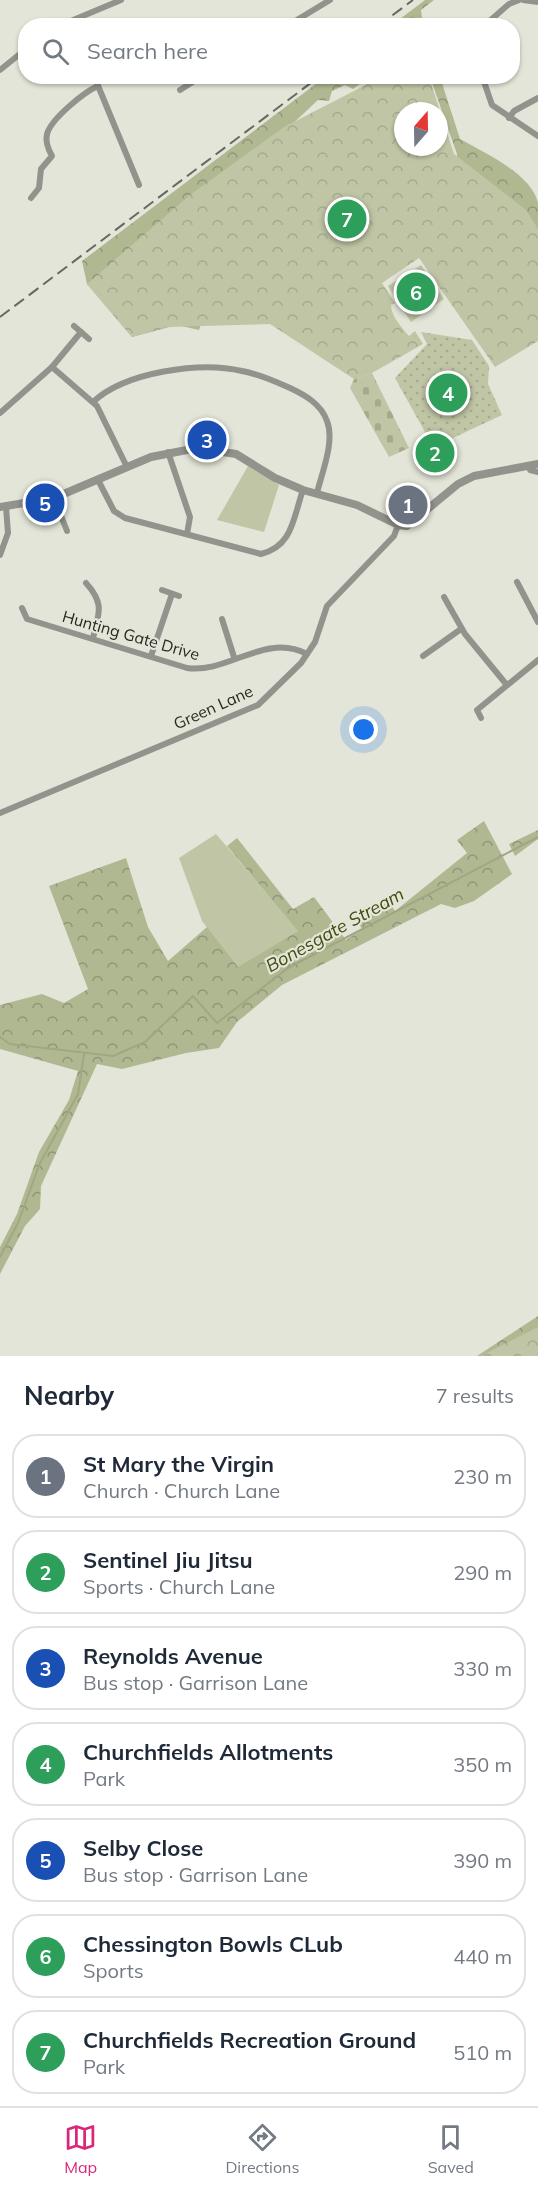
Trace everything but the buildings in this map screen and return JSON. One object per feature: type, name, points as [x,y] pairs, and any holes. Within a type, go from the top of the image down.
[{"type":"street","points":[[83,18],[121,0]]},
{"type":"street","points":[[300,18],[330,0]]},
{"type":"street","points":[[493,18],[509,4],[521,0],[538,2]]},
{"type":"street","points":[[0,70],[18,55]]},
{"type":"street","points":[[180,90],[189,84]]},
{"type":"street","points":[[485,84],[492,105],[538,136]]},
{"type":"street","points":[[31,198],[39,188],[41,169],[52,156],[47,145],[49,129],[84,93],[98,86],[139,185]]},
{"type":"street","points":[[509,117],[513,111],[538,98]]},
{"type":"street","points":[[74,326],[89,339]]},
{"type":"street","points":[[0,413],[52,367],[81,332]]},
{"type":"street","points":[[52,367],[97,406],[127,467]]},
{"type":"street","points":[[93,402],[110,389],[169,371],[216,368],[267,377],[313,401],[323,412],[329,433],[317,493]]},
{"type":"street","points":[[0,555],[8,533],[3,507],[54,498],[168,452],[197,448],[236,454],[275,478],[303,489],[357,504],[398,525],[411,524],[458,484],[474,476],[534,465]]},
{"type":"street","points":[[168,452],[189,517],[187,534]]},
{"type":"street","points":[[534,465],[531,470],[538,472]]},
{"type":"street","points":[[98,480],[114,511],[125,518],[261,554],[276,550],[284,542],[303,489]]},
{"type":"street","points":[[54,498],[67,531]]},
{"type":"street","name":"Green Lane","points":[[0,813],[28,799],[258,705],[287,679],[307,654],[315,642],[327,606],[394,536],[398,525]]},
{"type":"street","points":[[517,582],[538,622]]},
{"type":"street","points":[[86,583],[99,600],[100,611],[93,638]]},
{"type":"street","points":[[151,656],[175,595],[162,590]]},
{"type":"street","points":[[444,597],[461,628],[506,684]]},
{"type":"street","name":"Hunting Gate Drive","points":[[22,608],[27,619],[200,670],[234,657],[288,646],[307,654]]},
{"type":"street","points":[[222,619],[234,657]]},
{"type":"street","points":[[423,657],[461,628]]},
{"type":"street","points":[[430,651],[435,657]]},
{"type":"street","points":[[477,710],[535,662],[538,671]]},
{"type":"street","points":[[471,704],[481,718]]},
{"type":"green space","points":[[425,0],[434,0],[421,10],[422,18],[401,18]]},
{"type":"green space","points":[[316,84],[360,84],[353,89],[345,85],[332,91],[329,101],[318,100],[256,158],[199,330],[177,325],[132,337],[87,284],[82,261]]},
{"type":"green space","points":[[367,84],[431,84],[437,102],[394,102],[394,156],[448,156],[448,136],[454,154],[526,210],[538,229],[538,341],[495,367],[419,258],[382,283],[395,303],[391,305],[391,309],[397,322],[409,336],[415,331],[423,344],[372,373],[354,379],[270,324],[166,327],[132,337],[87,284],[190,195],[284,127]]},
{"type":"green space","points":[[432,84],[442,84],[460,139],[517,173],[534,192],[538,203],[538,264],[454,181],[457,154],[448,128],[448,102],[439,102]]},
{"type":"green space","points":[[421,265],[444,299],[411,322],[388,286]]},
{"type":"green space","points":[[421,332],[472,340],[489,366],[488,384],[502,415],[455,437],[435,450],[395,378],[427,344]]},
{"type":"green space","points":[[372,373],[409,448],[389,457],[350,388],[354,379]]},
{"type":"green space","points":[[248,466],[279,485],[264,532],[217,520]]},
{"type":"green space","points":[[484,821],[512,874],[474,901],[455,908],[441,904],[282,985],[237,1022],[219,1048],[186,1053],[122,1069],[97,1064],[41,1186],[40,1209],[25,1226],[0,1274],[0,1247],[17,1214],[39,1152],[69,1100],[78,1071],[0,1049],[0,1005],[42,994],[64,1003],[88,989],[49,886],[126,858],[148,927],[168,961],[207,927],[238,967],[298,931],[227,846],[237,838],[293,909],[314,897],[346,940],[362,929],[359,924],[388,901],[395,911],[467,853],[457,840]]},
{"type":"green space","points":[[538,830],[538,839],[515,856],[509,844]]},
{"type":"green space","points":[[216,834],[299,931],[238,968],[202,921],[179,858]]},
{"type":"green space","points":[[538,1316],[538,1356],[477,1356]]},
{"type":"green space","points":[[538,1327],[538,1356],[481,1356]]},
{"type":"waterway","name":"Bonesgate Stream","points":[[0,1037],[10,1044],[113,1056],[145,1042],[193,996],[217,1023],[288,968],[538,837]]},
{"type":"waterway","points":[[0,1257],[18,1223],[40,1163],[78,1094],[84,1054]]},
{"type":"railway","points":[[389,18],[413,0]]},
{"type":"railway","points":[[0,317],[309,84]]},
{"type":"place","name":"Churchfields Recreation Ground","points":[[347,219]]},
{"type":"place","name":"Chessington Bowls CLub","points":[[416,292]]},
{"type":"place","name":"Churchfields Allotments","points":[[448,393]]},
{"type":"place","name":"Reynolds Avenue","points":[[207,440]]},
{"type":"place","name":"Sentinel Jiu Jitsu","points":[[435,453]]},
{"type":"place","name":"Selby Close","points":[[45,503]]},
{"type":"place","name":"St Mary the Virgin","points":[[408,505]]}]
